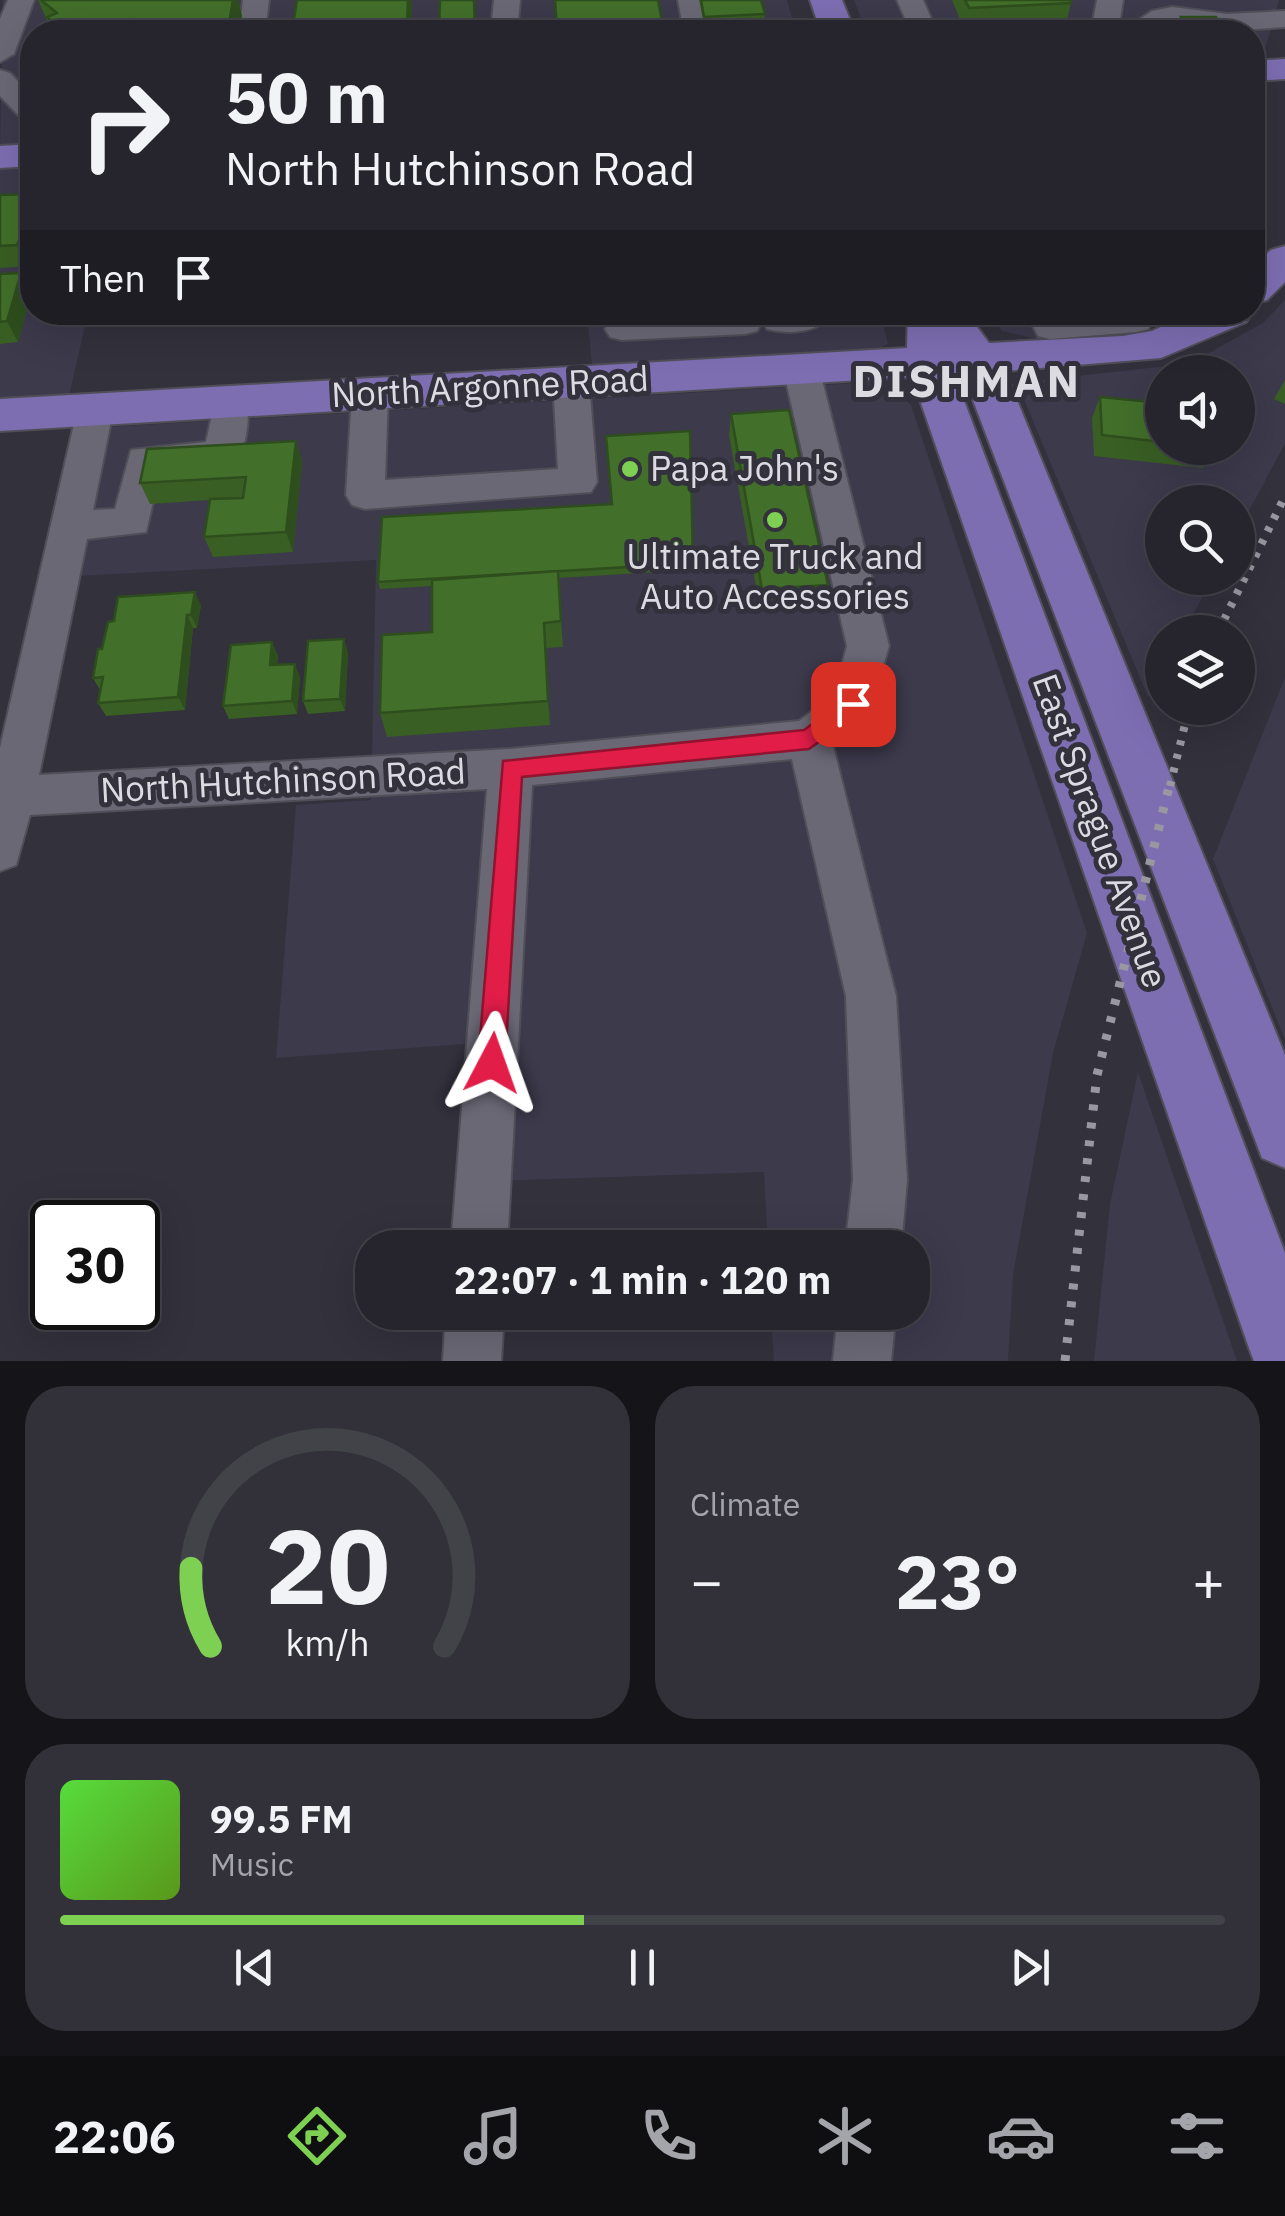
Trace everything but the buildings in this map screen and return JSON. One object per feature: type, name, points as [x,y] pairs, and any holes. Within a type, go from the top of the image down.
[{"type":"main road","points":[[1265,278],[1285,259]]},
{"type":"main road","name":"North Argonne Road","points":[[0,415],[801,368],[945,337],[1141,326],[1201,329],[1208,325]]},
{"type":"main road","name":"East Sprague Avenue","points":[[945,337],[1285,1135]]},
{"type":"main road","name":"East Sprague Avenue","points":[[945,337],[1285,1348]]},
{"type":"street","points":[[0,54],[22,0]]},
{"type":"street","points":[[1153,20],[1197,16],[1210,20]]},
{"type":"street","points":[[1250,20],[1256,16],[1285,19]]},
{"type":"street","points":[[1270,70],[1285,29]]},
{"type":"street","points":[[0,80],[20,101]]},
{"type":"street","points":[[621,325],[627,378]]},
{"type":"street","points":[[801,368],[868,646],[853,704],[809,740],[870,996],[880,1180],[875,1230]]},
{"type":"street","points":[[370,394],[365,495],[578,482],[571,382]]},
{"type":"street","points":[[70,526],[132,522],[144,460],[223,455],[230,402]]},
{"type":"street","points":[[0,850],[6,796],[95,410]]},
{"type":"street","name":"North Hutchinson Road","points":[[6,796],[511,768],[809,740]]},
{"type":"street","points":[[480,1230],[511,768]]},
{"type":"street","points":[[472,1361],[474,1330]]},
{"type":"street","points":[[862,1361],[865,1330]]},
{"type":"shaded area","points":[[3,0],[787,0],[793,20],[20,20],[20,145],[0,146]]},
{"type":"shaded area","points":[[854,0],[1279,0],[1265,49],[1265,20],[862,20]]},
{"type":"shaded area","points":[[20,168],[20,325],[85,325],[69,396],[0,400],[0,169]]},
{"type":"shaded area","points":[[1285,300],[1285,444],[1255,500],[1255,485],[1145,485],[1145,595],[1204,595],[1192,615],[1145,615],[1145,690],[1023,397],[1027,385],[1040,380],[1145,368],[1145,465],[1255,465],[1255,355],[1204,355],[1265,325]]},
{"type":"shaded area","points":[[588,325],[883,325],[888,344],[876,350],[592,365]]},
{"type":"shaded area","points":[[997,325],[1148,325],[1116,335],[1040,340],[1002,331]]},
{"type":"shaded area","points":[[873,382],[890,387],[911,405],[1087,933],[1053,1053],[1013,1275],[1008,1361],[774,1361],[772,1330],[930,1330],[930,1230],[767,1230],[764,1172],[463,1182],[465,1044],[276,1058],[296,805],[371,800],[376,560],[40,578],[74,429]]},
{"type":"shaded area","points":[[1285,677],[1285,1040],[1213,859]]},
{"type":"shaded area","points":[[1138,1072],[1237,1361],[1094,1361],[1110,1204]]},
{"type":"railway","points":[[1226,615],[1285,496]]},
{"type":"railway","points":[[1170,786],[1185,725]]},
{"type":"railway","points":[[1065,1361],[1097,1075],[1170,783]]},
{"type":"place","name":"Papa John's","points":[[630,469]]},
{"type":"place","name":"Ultimate Truck and Auto Accessories","points":[[775,520]]},
{"type":"district","name":"DISHMAN","points":[[967,381]]},
{"type":"route","points":[[492,1063],[511,768],[809,740],[853,704]]}]
